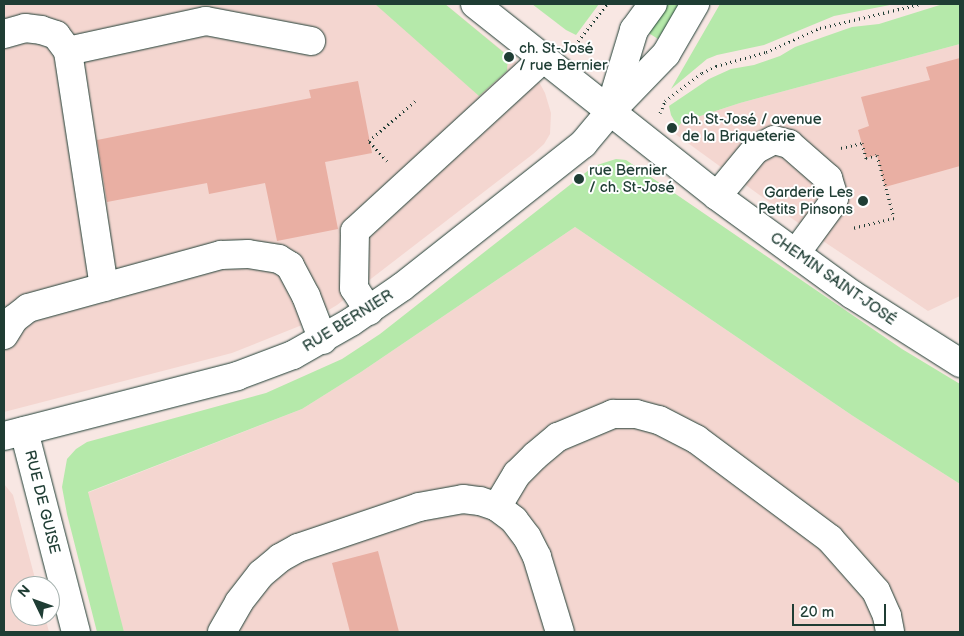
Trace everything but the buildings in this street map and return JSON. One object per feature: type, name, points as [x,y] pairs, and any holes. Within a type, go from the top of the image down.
[{"type":"street","name":"CHEMIN SAINT-JOSÉ","points":[[475,4],[609,113],[717,196],[879,312],[960,363]]},
{"type":"street","points":[[609,113],[634,30],[653,4]]},
{"type":"street","name":"RUE BERNIER","points":[[14,433],[237,376],[293,355],[323,340],[369,311],[576,151],[609,113],[666,54],[695,4]]},
{"type":"street","points":[[68,51],[206,21],[311,41]]},
{"type":"street","points":[[4,34],[25,28],[41,30],[56,35],[68,51],[104,287]]},
{"type":"street","points":[[369,311],[354,288],[355,231],[543,59]]},
{"type":"street","points":[[717,196],[755,150],[774,140],[789,144],[828,178],[834,198],[832,204],[796,253]]},
{"type":"street","points":[[7,321],[28,308],[221,255],[248,254],[279,259],[296,274],[323,340]]},
{"type":"street","points":[[497,507],[517,474],[558,436],[612,414],[636,414],[659,420],[696,439],[830,539],[876,591],[887,616],[890,632]]},
{"type":"street","name":"RUE DE GUISE","points":[[14,433],[76,632]]},
{"type":"street","points":[[222,632],[239,602],[261,574],[280,558],[298,548],[419,507],[463,499],[480,501],[497,507],[514,520],[527,537],[537,557],[560,632]]},
{"type":"path","points":[[573,48],[607,4]]},
{"type":"path","points":[[665,101],[702,73],[716,66],[766,52],[820,28],[920,4]]},
{"type":"path","points":[[369,141],[415,101]]},
{"type":"path","points":[[846,234],[851,228],[894,218],[877,155],[866,158],[862,144]]},
{"type":"shaded area","points":[[4,4],[445,4],[538,80],[545,93],[551,113],[550,134],[544,144],[533,154],[337,305],[307,323],[232,353],[4,412]]},
{"type":"shaded area","name":"Garderie Les Petits Pinsons","points":[[960,44],[960,296],[928,311],[826,243],[674,133],[682,122],[740,103]]},
{"type":"shaded area","points":[[575,227],[853,416],[960,484],[960,632],[97,632],[87,493],[302,409],[361,372]]},
{"type":"shaded area","points":[[4,484],[13,495],[34,576],[10,576],[10,626],[48,626],[49,632],[4,632]]},
{"type":"green space","points":[[375,4],[445,4],[508,56],[507,71],[479,96]]},
{"type":"green space","points":[[532,4],[599,4],[576,35],[566,30]]},
{"type":"green space","points":[[668,4],[679,4],[658,39],[647,32]]},
{"type":"green space","points":[[720,4],[895,4],[834,16],[764,45],[717,55],[707,59],[671,89]]},
{"type":"green space","points":[[943,4],[960,4],[960,44],[740,103],[682,122],[678,127],[671,115],[669,106],[709,79],[731,69],[754,65],[780,56],[795,47],[852,27],[879,24]]},
{"type":"green space","points":[[616,159],[626,160],[902,349],[960,384],[960,484],[853,416],[575,227],[361,372],[302,409],[88,492],[124,632],[97,632],[62,487],[67,459],[76,449],[87,442],[266,393],[342,359],[380,334],[594,166]]},
{"type":"place","name":"ch. St-José / rue Bernier","points":[[509,57]]},
{"type":"place","name":"ch. St-José / avenue de la Briqueterie","points":[[672,128]]},
{"type":"place","name":"rue Bernier / ch. St-José","points":[[579,179]]},
{"type":"place","name":"Garderie Les Petits Pinsons","points":[[863,201]]}]
